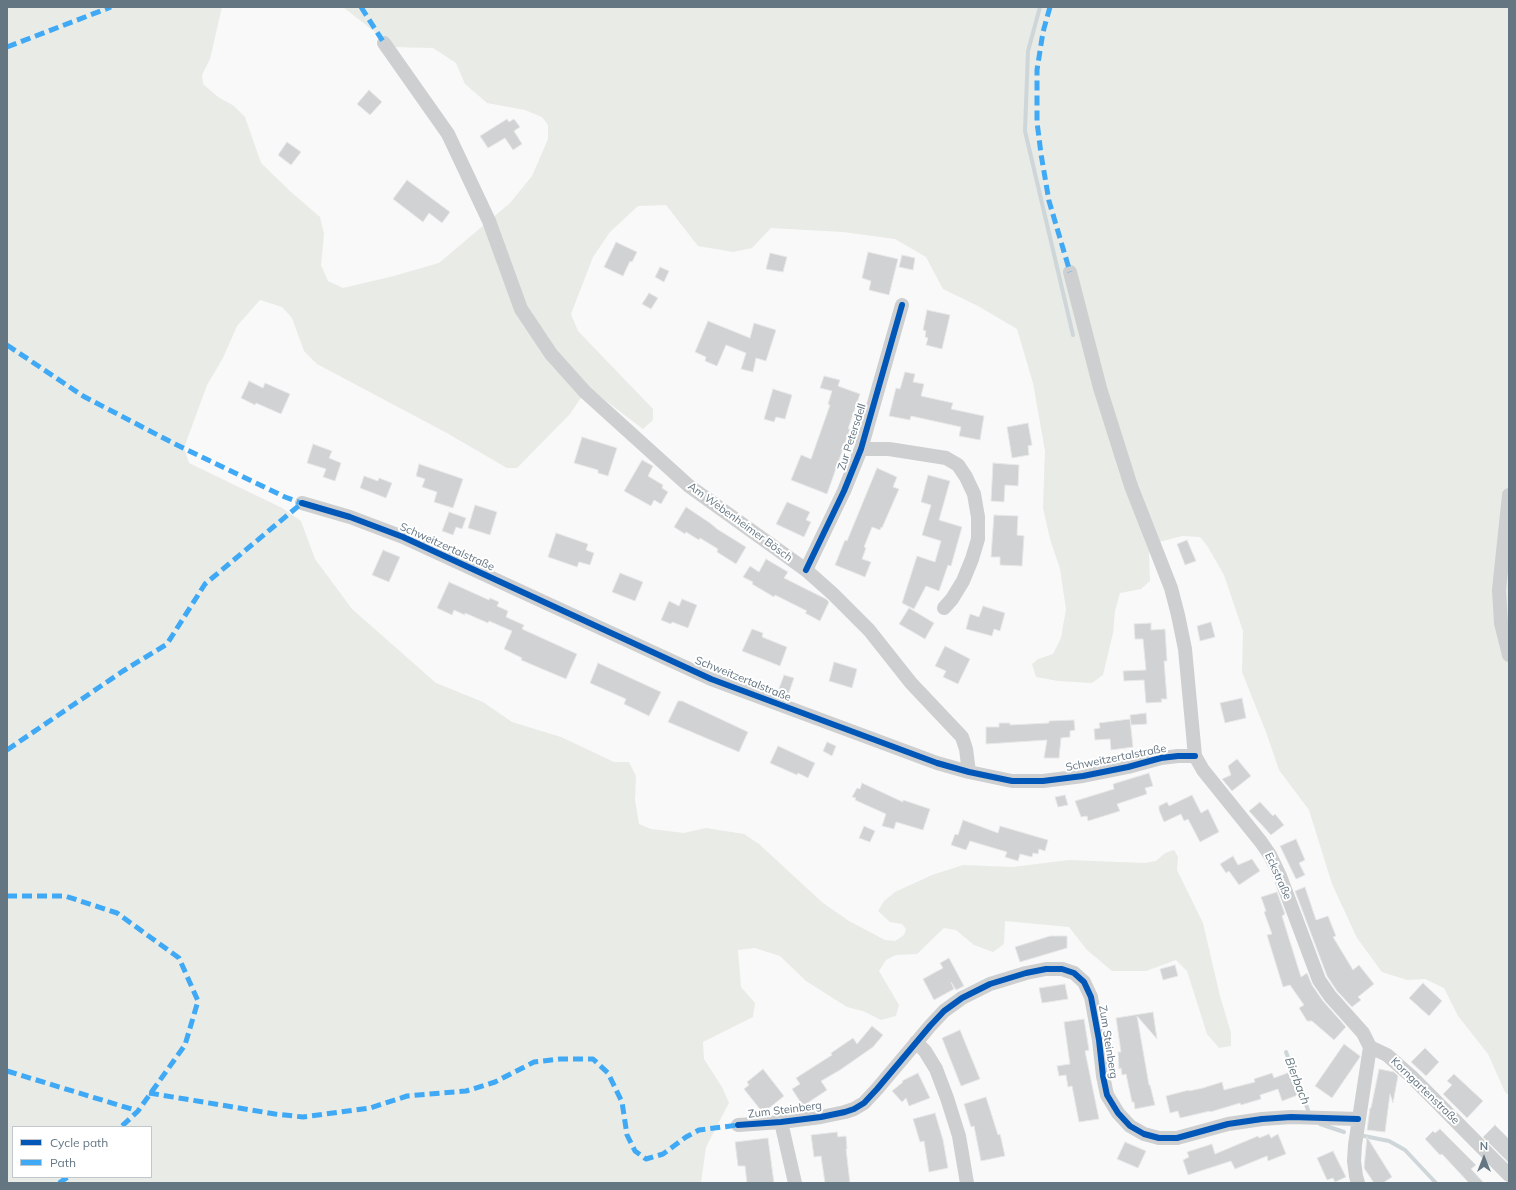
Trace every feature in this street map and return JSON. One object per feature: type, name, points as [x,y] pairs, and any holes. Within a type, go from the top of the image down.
[{"type":"street","name":"Am Webenheimer Bösch","points":[[384,43],[448,134],[489,221],[521,309],[551,354],[585,392],[689,486],[806,570],[833,594],[869,630],[911,683],[962,737],[966,749],[970,772]]},
{"type":"street","name":"Eckstraße","points":[[1070,272],[1100,388],[1131,486],[1157,549],[1171,588],[1185,649],[1196,756],[1203,770],[1270,855],[1280,876],[1319,980],[1330,996],[1363,1033],[1370,1047]]},
{"type":"street","name":"Zur Petersdell","points":[[806,570],[844,491],[861,448],[902,305]]},
{"type":"street","name":"Zur Petersdell","points":[[861,448],[889,449],[946,458],[958,465],[966,477],[974,494],[978,517],[978,539],[963,581],[952,599],[944,608]]},
{"type":"street","points":[[1509,495],[1499,590],[1502,623],[1509,655]]},
{"type":"street","name":"Schweitzertalstraße","points":[[302,503],[350,517],[403,537],[711,679],[936,763],[1012,781],[1043,781],[1083,776],[1128,767],[1161,758],[1196,756]]},
{"type":"street","name":"Zum Steinberg","points":[[738,1126],[781,1122],[839,1113],[854,1109],[864,1103],[877,1089],[944,1011],[962,998],[990,984],[1026,973],[1046,969],[1062,969],[1074,973],[1084,982],[1091,997],[1107,1095],[1118,1113],[1130,1126],[1144,1134],[1159,1138],[1177,1138],[1228,1124],[1262,1119],[1291,1117],[1358,1119]]},
{"type":"street","points":[[916,1042],[925,1051],[936,1070],[947,1098],[959,1136],[967,1183]]},
{"type":"street","points":[[1358,1183],[1354,1161],[1358,1119],[1370,1047]]},
{"type":"street","name":"Korngartenstraße","points":[[1370,1047],[1387,1055],[1412,1077],[1509,1175]]},
{"type":"street","points":[[781,1122],[795,1183]]},
{"type":"shaded area","points":[[7,7],[222,7],[210,59],[202,75],[203,84],[218,97],[234,106],[245,117],[261,163],[320,217],[324,234],[321,265],[328,281],[343,288],[394,276],[439,263],[510,203],[532,176],[548,139],[548,125],[542,117],[525,110],[487,103],[465,84],[456,63],[433,48],[394,47],[343,7],[1509,7],[1509,1095],[1505,1092],[1488,1054],[1458,1016],[1444,988],[1425,979],[1407,980],[1382,972],[1357,938],[1332,884],[1309,810],[1279,770],[1266,732],[1242,672],[1243,631],[1224,575],[1208,547],[1200,537],[1182,536],[1159,542],[1149,553],[1150,581],[1141,589],[1120,593],[1115,611],[1113,633],[1103,675],[1092,683],[1058,681],[1036,677],[1032,664],[1038,659],[1053,654],[1061,638],[1066,609],[1060,569],[1050,539],[1043,508],[1045,451],[1033,383],[1017,329],[978,306],[943,289],[926,257],[895,239],[843,232],[771,228],[752,248],[733,252],[698,246],[666,205],[638,206],[610,232],[593,257],[571,314],[578,331],[653,409],[653,420],[643,429],[593,391],[580,399],[570,414],[517,468],[507,468],[445,432],[317,364],[304,351],[292,318],[282,307],[260,300],[237,326],[223,358],[207,385],[184,448],[189,463],[282,508],[301,521],[315,559],[352,609],[436,683],[483,702],[512,722],[561,737],[614,762],[629,762],[636,776],[635,800],[639,824],[651,829],[684,833],[706,828],[744,834],[759,844],[823,903],[849,921],[885,940],[895,941],[904,935],[906,929],[902,924],[890,922],[878,911],[884,901],[895,892],[932,875],[963,865],[1013,867],[1069,860],[1145,863],[1156,861],[1165,853],[1174,850],[1178,857],[1177,870],[1203,923],[1220,996],[1231,1033],[1231,1046],[1219,1048],[1207,1034],[1187,971],[1176,960],[1146,971],[1112,971],[1087,950],[1069,927],[1005,921],[1004,944],[993,952],[974,945],[956,930],[944,928],[917,954],[896,955],[886,960],[879,971],[899,1005],[896,1016],[881,1020],[863,1011],[847,1007],[806,981],[780,956],[755,948],[738,950],[741,987],[755,1003],[753,1017],[703,1042],[704,1059],[722,1087],[729,1103],[706,1147],[701,1183],[7,1183]]},
{"type":"building","points":[[369,90],[382,102],[370,115],[357,104]]},
{"type":"building","points":[[507,119],[509,122],[514,119],[520,127],[514,131],[522,144],[513,150],[505,138],[488,148],[480,136]]},
{"type":"building","points":[[287,142],[301,152],[291,165],[278,155]]},
{"type":"building","points":[[407,180],[450,212],[442,223],[429,213],[423,222],[393,199]]},
{"type":"building","points":[[616,242],[637,252],[632,262],[630,261],[623,276],[604,267]]},
{"type":"building","points":[[868,252],[898,259],[889,295],[869,290],[871,281],[862,278]]},
{"type":"building","points":[[770,253],[787,257],[783,272],[766,269]]},
{"type":"building","points":[[902,255],[915,258],[913,270],[899,267]]},
{"type":"building","points":[[660,267],[669,271],[664,282],[655,277]]},
{"type":"building","points":[[649,293],[658,298],[651,309],[642,304]]},
{"type":"building","points":[[927,310],[950,315],[942,349],[926,345],[928,338],[925,337],[926,331],[923,330]]},
{"type":"building","points":[[708,321],[750,338],[754,323],[776,330],[766,361],[756,358],[753,372],[741,369],[746,353],[726,345],[717,366],[705,361],[706,357],[695,352]]},
{"type":"building","points":[[905,372],[915,374],[913,382],[924,384],[921,396],[953,403],[951,409],[984,416],[980,440],[959,436],[961,427],[911,416],[910,420],[889,416],[896,388],[900,389]]},
{"type":"building","points":[[824,376],[840,380],[838,386],[860,394],[848,429],[850,429],[827,494],[791,480],[801,455],[811,459],[830,405],[828,404],[832,391],[820,388]]},
{"type":"building","points":[[249,381],[263,388],[265,383],[290,394],[281,414],[256,403],[255,405],[241,398]]},
{"type":"building","points":[[773,389],[792,395],[785,419],[776,417],[774,422],[764,419]]},
{"type":"building","points":[[1028,423],[1032,445],[1028,446],[1029,455],[1012,458],[1007,427]]},
{"type":"building","points":[[582,437],[617,448],[608,476],[598,473],[598,470],[574,463]]},
{"type":"building","points":[[313,444],[332,451],[329,458],[341,463],[335,481],[323,477],[326,469],[307,463]]},
{"type":"building","points":[[642,460],[653,466],[648,476],[663,485],[662,488],[668,492],[661,504],[654,500],[651,506],[624,491]]},
{"type":"building","points":[[993,463],[1019,465],[1018,486],[1005,485],[1004,502],[991,501]]},
{"type":"building","points":[[419,464],[463,479],[453,508],[434,502],[437,492],[422,487],[425,479],[416,476]]},
{"type":"building","points":[[877,468],[897,477],[893,487],[899,489],[882,528],[881,527],[880,530],[872,527],[864,547],[866,548],[862,559],[871,562],[865,577],[835,565],[845,540],[847,541]]},
{"type":"building","points":[[928,475],[950,481],[939,520],[962,527],[951,566],[948,565],[939,591],[926,586],[914,609],[902,603],[917,556],[935,562],[941,541],[922,535],[931,505],[921,502]]},
{"type":"building","points":[[364,476],[378,481],[379,478],[392,483],[386,498],[360,488]]},
{"type":"building","points":[[787,502],[810,512],[806,520],[811,522],[804,537],[776,524]]},
{"type":"building","points":[[475,505],[497,512],[490,535],[468,528]]},
{"type":"building","points":[[686,507],[746,547],[736,564],[717,552],[718,549],[700,538],[699,540],[674,527]]},
{"type":"building","points":[[449,512],[466,518],[462,529],[456,527],[453,535],[442,531]]},
{"type":"building","points":[[994,515],[1018,516],[1017,535],[1024,536],[1022,566],[1000,565],[1000,557],[991,557]]},
{"type":"building","points":[[556,533],[588,544],[586,550],[594,553],[590,565],[579,562],[577,567],[548,557]]},
{"type":"building","points":[[1187,540],[1196,561],[1185,565],[1177,544]]},
{"type":"building","points":[[383,550],[400,557],[389,582],[372,575]]},
{"type":"building","points":[[766,559],[788,572],[784,578],[826,599],[829,602],[820,621],[805,613],[807,611],[775,595],[774,597],[752,584],[753,582],[743,577],[750,566],[759,572]]},
{"type":"building","points":[[620,573],[643,582],[635,601],[612,592]]},
{"type":"building","points":[[449,582],[489,600],[490,598],[499,602],[497,606],[508,611],[506,617],[524,625],[522,629],[577,654],[566,679],[521,660],[522,658],[504,649],[512,631],[465,613],[465,615],[454,610],[452,615],[437,608]]},
{"type":"building","points":[[682,599],[697,605],[688,628],[672,622],[671,624],[661,620],[669,601],[679,606]]},
{"type":"building","points":[[983,606],[1005,613],[1000,631],[994,629],[992,636],[966,629],[970,614],[979,617]]},
{"type":"building","points":[[909,608],[934,623],[925,639],[899,624]]},
{"type":"building","points":[[1211,622],[1215,637],[1200,641],[1197,626]]},
{"type":"building","points":[[1151,623],[1151,630],[1165,629],[1167,661],[1164,661],[1167,699],[1161,699],[1162,702],[1146,703],[1144,680],[1124,681],[1123,671],[1146,670],[1143,639],[1135,639],[1134,624]]},
{"type":"building","points":[[752,629],[763,633],[762,637],[787,647],[780,666],[742,651]]},
{"type":"building","points":[[945,646],[970,659],[958,684],[943,677],[946,671],[935,666]]},
{"type":"building","points":[[834,662],[857,669],[852,688],[829,681]]},
{"type":"building","points":[[598,663],[661,692],[649,716],[624,704],[626,699],[590,683]]},
{"type":"building","points":[[784,675],[794,678],[787,698],[777,694]]},
{"type":"building","points":[[1242,698],[1246,718],[1225,723],[1220,703]]},
{"type":"building","points":[[678,701],[682,701],[748,732],[739,752],[668,722]]},
{"type":"building","points":[[1146,713],[1147,724],[1131,725],[1130,715]]},
{"type":"building","points":[[1130,719],[1133,747],[1111,750],[1110,739],[1095,740],[1094,729],[1100,728],[1099,723]]},
{"type":"building","points":[[1074,720],[1075,730],[1070,731],[1070,737],[1061,738],[1059,758],[1044,758],[1047,740],[986,744],[986,727],[999,727],[999,723],[1010,723],[1010,725]]},
{"type":"building","points":[[827,742],[836,746],[832,756],[823,751]]},
{"type":"building","points":[[778,746],[815,763],[808,778],[798,773],[797,775],[770,763]]},
{"type":"building","points":[[1237,759],[1251,776],[1232,791],[1222,779],[1231,775],[1228,766]]},
{"type":"building","points":[[1149,773],[1153,786],[1145,788],[1147,794],[1117,804],[1120,811],[1088,821],[1087,816],[1081,817],[1075,801],[1114,789],[1113,784]]},
{"type":"building","points":[[862,783],[903,802],[903,800],[930,809],[923,830],[896,822],[894,829],[882,826],[886,814],[855,800],[856,798],[852,797],[857,788],[860,789]]},
{"type":"building","points":[[1065,795],[1068,805],[1058,807],[1055,797]]},
{"type":"building","points":[[1192,795],[1201,813],[1208,809],[1219,832],[1200,842],[1188,819],[1184,821],[1181,814],[1164,822],[1159,810],[1159,806],[1167,802],[1169,806]]},
{"type":"building","points":[[1260,802],[1273,816],[1275,814],[1284,825],[1271,835],[1249,811]]},
{"type":"building","points":[[963,820],[998,833],[1000,826],[1048,840],[1045,851],[1039,849],[1038,854],[1033,853],[1032,857],[1020,854],[1018,861],[1005,857],[1007,852],[970,841],[966,850],[951,845],[955,834],[958,835]]},
{"type":"building","points":[[864,826],[875,831],[870,842],[859,838]]},
{"type":"building","points":[[1296,839],[1305,860],[1299,863],[1305,875],[1296,879],[1280,846]]},
{"type":"building","points":[[1233,856],[1238,865],[1252,859],[1260,871],[1239,885],[1229,871],[1226,873],[1220,864]]},
{"type":"building","points":[[1305,887],[1316,920],[1328,916],[1336,936],[1333,937],[1353,970],[1359,965],[1374,984],[1358,997],[1361,1000],[1352,1007],[1337,991],[1327,976],[1295,891]]},
{"type":"building","points":[[1277,892],[1285,914],[1282,916],[1301,977],[1307,973],[1312,985],[1323,1001],[1346,1027],[1334,1040],[1312,1021],[1307,1021],[1299,1008],[1304,1005],[1290,985],[1283,987],[1267,935],[1272,934],[1264,912],[1266,911],[1261,897]]},
{"type":"building","points":[[1050,936],[1067,936],[1067,948],[1020,962],[1015,947]]},
{"type":"building","points":[[949,958],[964,986],[956,990],[951,982],[954,989],[934,1000],[923,979],[943,968],[940,963]]},
{"type":"building","points":[[1175,965],[1178,976],[1163,980],[1160,969]]},
{"type":"building","points":[[1423,983],[1442,1001],[1429,1016],[1409,998]]},
{"type":"building","points":[[1065,984],[1068,999],[1042,1003],[1039,988]]},
{"type":"building","points":[[1153,1012],[1157,1039],[1137,1016],[1149,1085],[1155,1105],[1135,1109],[1126,1074],[1122,1075],[1121,1068],[1119,1069],[1118,1052],[1121,1052],[1116,1018]]},
{"type":"building","points":[[1084,1019],[1089,1050],[1085,1051],[1099,1119],[1079,1122],[1072,1086],[1068,1087],[1066,1075],[1059,1076],[1057,1066],[1070,1064],[1064,1022]]},
{"type":"building","points":[[872,1026],[883,1035],[873,1047],[821,1081],[827,1090],[803,1106],[792,1089],[800,1084],[796,1078],[832,1055],[831,1053],[853,1038],[857,1044]]},
{"type":"building","points":[[960,1030],[980,1079],[961,1086],[942,1038]]},
{"type":"building","points":[[1344,1044],[1360,1057],[1332,1098],[1315,1086]]},
{"type":"building","points":[[1425,1048],[1439,1062],[1426,1076],[1411,1062]]},
{"type":"building","points":[[763,1069],[784,1096],[763,1113],[744,1089],[749,1085],[747,1082]]},
{"type":"building","points":[[1379,1069],[1394,1072],[1398,1076],[1393,1103],[1390,1094],[1385,1132],[1367,1130],[1370,1108]]},
{"type":"building","points":[[1290,1072],[1298,1095],[1282,1101],[1278,1089],[1260,1095],[1261,1099],[1241,1105],[1240,1103],[1210,1112],[1180,1118],[1178,1111],[1170,1113],[1166,1096],[1203,1088],[1222,1082],[1224,1090],[1255,1082],[1254,1079],[1272,1073],[1274,1078]]},
{"type":"building","points":[[918,1073],[930,1098],[909,1106],[906,1098],[902,1102],[892,1091],[903,1082],[902,1081]]},
{"type":"building","points":[[1454,1074],[1483,1101],[1467,1118],[1443,1094],[1452,1085],[1447,1081]]},
{"type":"building","points":[[986,1097],[998,1135],[1000,1134],[1005,1156],[981,1161],[974,1126],[971,1127],[964,1104]]},
{"type":"building","points":[[935,1113],[943,1140],[948,1168],[929,1172],[924,1141],[920,1142],[913,1119]]},
{"type":"building","points":[[1495,1125],[1509,1139],[1509,1163],[1483,1137]]},
{"type":"building","points":[[1440,1129],[1476,1165],[1471,1169],[1484,1183],[1469,1183],[1442,1154],[1440,1155],[1425,1139],[1433,1131],[1435,1133]]},
{"type":"building","points":[[837,1132],[838,1137],[846,1136],[850,1183],[825,1183],[821,1156],[814,1157],[811,1135]]},
{"type":"building","points":[[1269,1134],[1271,1138],[1278,1134],[1286,1154],[1268,1161],[1267,1156],[1235,1169],[1231,1161],[1188,1175],[1183,1160],[1189,1157],[1187,1152],[1212,1144],[1215,1154],[1258,1136],[1259,1138]]},
{"type":"building","points":[[1367,1137],[1392,1177],[1383,1183],[1374,1183],[1364,1168]]},
{"type":"building","points":[[768,1138],[774,1183],[747,1183],[745,1166],[738,1166],[735,1142]]},
{"type":"building","points":[[1125,1142],[1146,1151],[1138,1168],[1117,1159]]},
{"type":"building","points":[[1333,1151],[1346,1177],[1335,1182],[1333,1178],[1327,1180],[1317,1158]]},
{"type":"waterway","points":[[1040,7],[1028,51],[1025,131],[1073,335]]},
{"type":"waterway","name":"Bierbach","points":[[1286,1052],[1308,1110]]},
{"type":"waterway","name":"Bierbach","points":[[1320,1124],[1344,1132]]},
{"type":"waterway","name":"Bierbach","points":[[1364,1136],[1389,1141],[1405,1150],[1436,1183]]},
{"type":"marked path","points":[[7,47],[111,7]]},
{"type":"marked path","points":[[361,7],[384,43]]},
{"type":"marked path","points":[[1050,7],[1043,32],[1037,70],[1037,122],[1049,201],[1070,272]]},
{"type":"marked path","points":[[7,345],[83,396],[175,444],[285,497],[304,504]]},
{"type":"marked path","points":[[7,750],[123,671],[167,644],[205,584],[302,503]]},
{"type":"marked path","points":[[7,896],[65,896],[117,913],[179,958],[198,1001],[185,1045],[138,1111],[122,1126]]},
{"type":"marked path","points":[[149,1093],[275,1114],[303,1117],[370,1108],[407,1096],[466,1091],[495,1082],[534,1062],[560,1059],[593,1059],[608,1073],[622,1102],[627,1135],[635,1151],[646,1159],[663,1154],[686,1137],[699,1130],[738,1125]]},
{"type":"marked path","points":[[7,1071],[138,1111]]},
{"type":"marked path","points":[[59,1183],[66,1178]]},
{"type":"cycle path","points":[[806,570],[844,491],[861,449],[902,305]]},
{"type":"cycle path","points":[[302,503],[350,517],[403,537],[711,679],[937,763],[969,772],[1012,781],[1043,781],[1083,776],[1128,767],[1161,758],[1195,756]]},
{"type":"cycle path","points":[[738,1125],[821,1117],[854,1109],[864,1103],[877,1089],[944,1011],[962,998],[990,984],[1026,973],[1046,969],[1062,969],[1074,973],[1084,982],[1091,997],[1107,1095],[1118,1113],[1130,1126],[1144,1134],[1159,1138],[1177,1138],[1228,1124],[1262,1119],[1291,1117],[1358,1119]]}]
